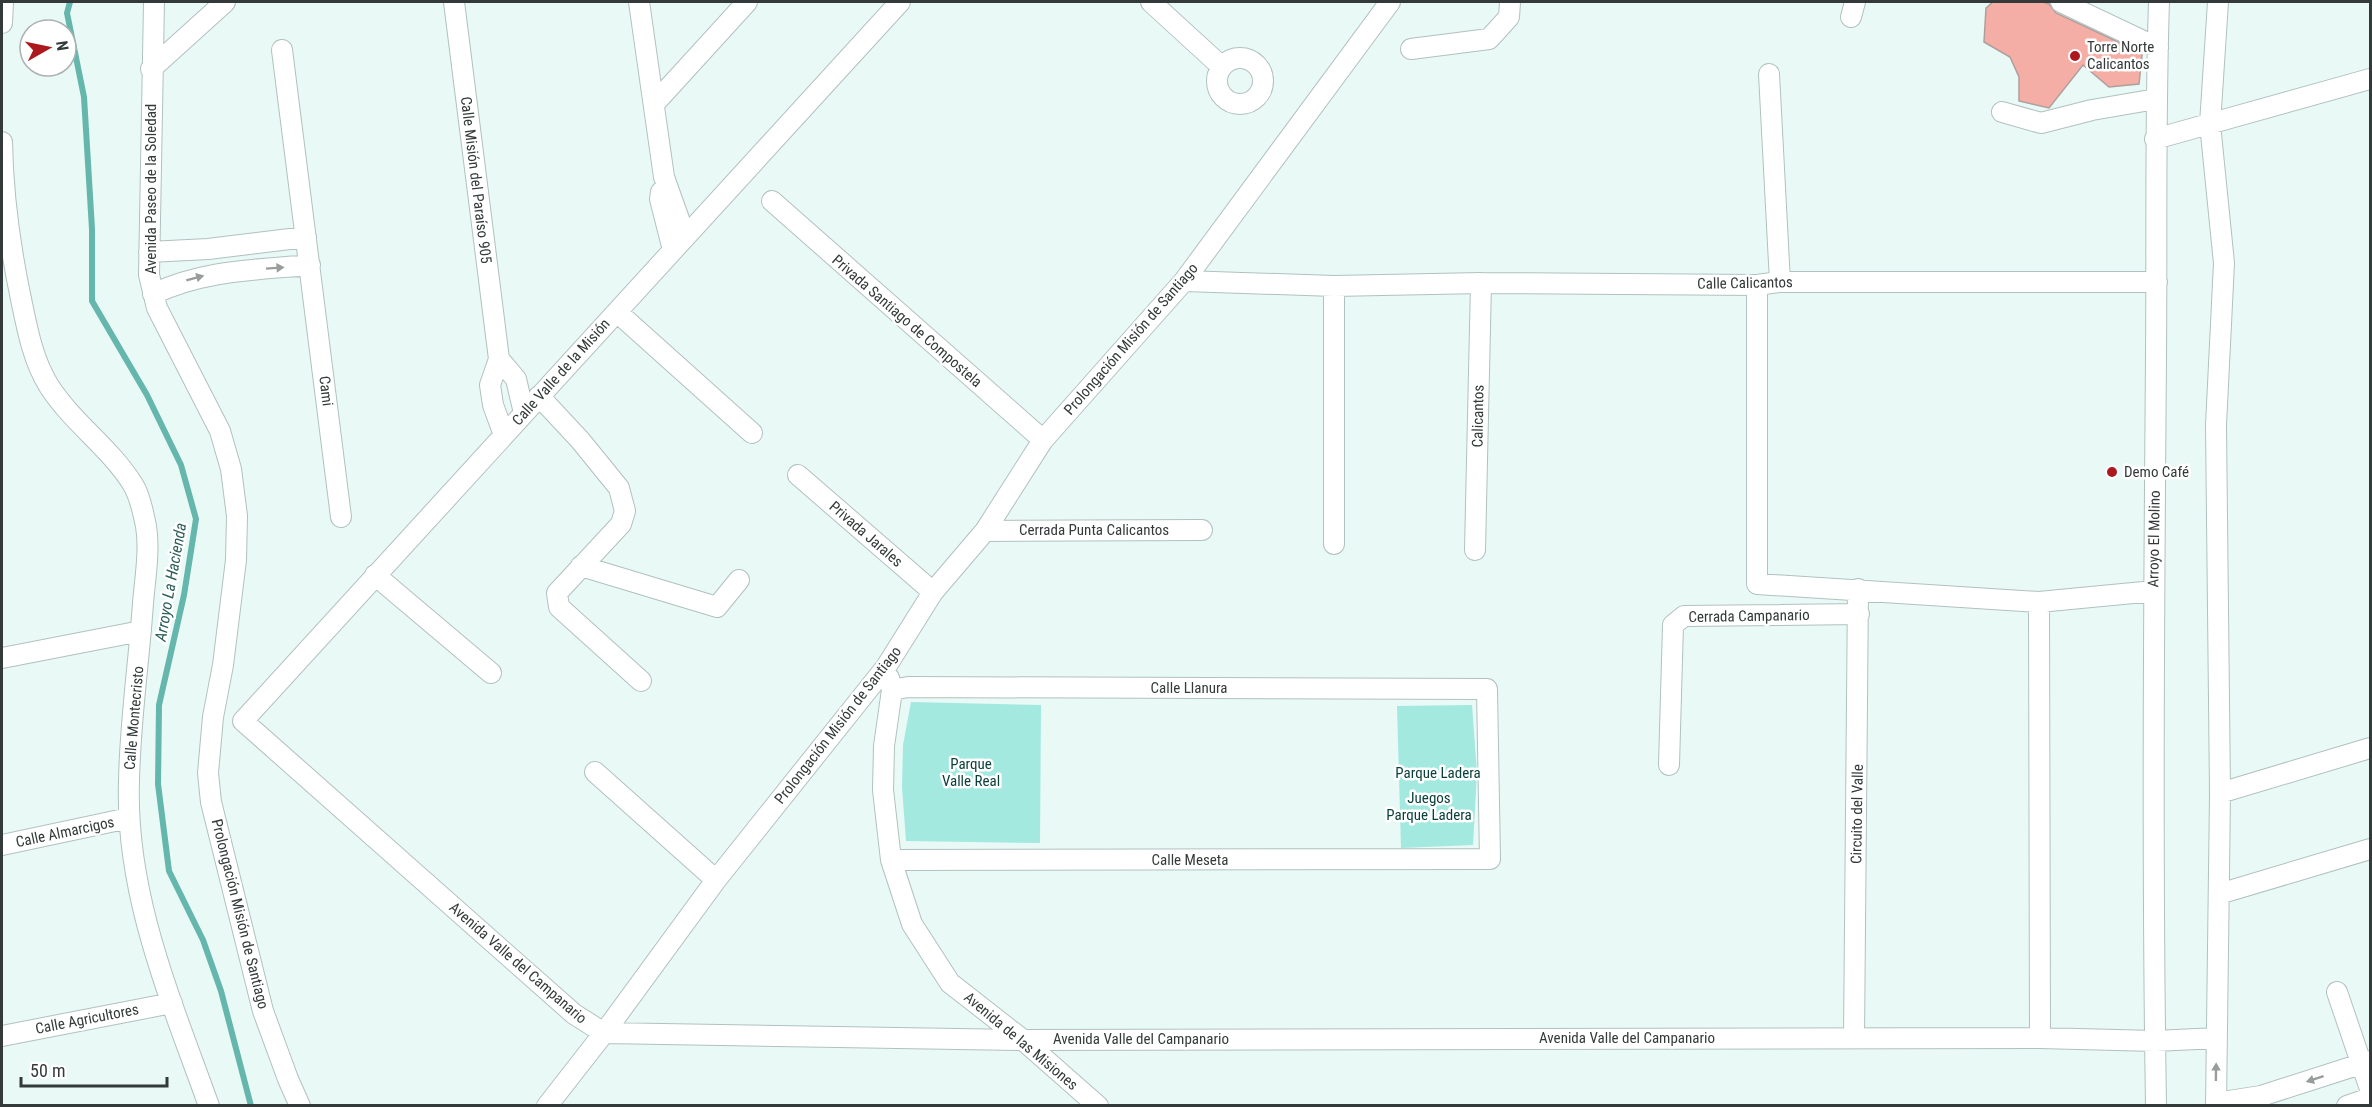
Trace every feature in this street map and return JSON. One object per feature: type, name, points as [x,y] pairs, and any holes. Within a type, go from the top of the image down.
[{"type":"street","points":[[2,23],[3,2]]},
{"type":"street","name":"Avenida Paseo de la Soledad","points":[[154,2],[149,252],[153,294],[164,324],[196,381],[220,431],[233,481],[237,516],[236,560],[223,665],[213,717]]},
{"type":"street","points":[[151,69],[225,2]]},
{"type":"street","name":"Calle Misión del Paraíso 905","points":[[453,2],[499,359]]},
{"type":"street","points":[[639,2],[664,177],[660,199],[679,243]]},
{"type":"street","points":[[654,104],[747,2]]},
{"type":"street","name":"Calle Valle de la Misión","points":[[243,721],[900,2]]},
{"type":"street","points":[[1151,2],[1222,67]]},
{"type":"street","name":"Prolongación Misión de Santiago","points":[[548,1106],[716,880],[886,667],[933,592],[985,531],[1043,440],[1184,281],[1390,2]]},
{"type":"street","points":[[1411,49],[1489,39],[1509,17],[1510,2]]},
{"type":"street","points":[[2061,2],[2158,48]]},
{"type":"street","name":"Arroyo El Molino","points":[[2156,1106],[2154,591],[2157,282],[2155,139],[2159,2]]},
{"type":"street","points":[[2218,2],[2210,124],[2224,263],[2216,425],[2220,793],[2216,1104],[2262,1101],[2367,1062]]},
{"type":"street","name":"Cami","points":[[282,50],[341,517]]},
{"type":"street","points":[[1769,74],[1780,282]]},
{"type":"street","points":[[2155,139],[2370,79]]},
{"type":"street","points":[[2002,112],[2042,123],[2092,110],[2156,99]]},
{"type":"street","name":"Calle Montecristo","points":[[2,142],[5,236],[27,327],[39,365],[47,383],[64,408],[121,468],[133,484],[147,530],[141,632],[131,738],[129,818],[147,930],[209,1106]]},
{"type":"street","name":"Privada Santiago de Compostela","points":[[772,201],[1043,440]]},
{"type":"street","points":[[149,252],[208,249],[306,237]]},
{"type":"street","points":[[153,294],[173,284],[217,273],[310,266]]},
{"type":"street","name":"Calle Calicantos","points":[[1184,281],[1335,286],[1481,282],[1757,285],[1780,282],[2157,282]]},
{"type":"street","name":"Calicantos","points":[[1475,550],[1481,282]]},
{"type":"street","points":[[1757,285],[1757,584],[2038,602],[2154,591]]},
{"type":"street","points":[[1334,544],[1335,286]]},
{"type":"street","points":[[616,312],[752,433]]},
{"type":"street","points":[[499,359],[516,379],[524,413]]},
{"type":"street","points":[[499,359],[490,385],[493,405],[504,435]]},
{"type":"street","points":[[539,396],[620,488],[625,510],[621,524],[557,593],[559,607],[641,681]]},
{"type":"street","name":"Privada Jarales","points":[[798,475],[933,592]]},
{"type":"street","name":"Cerrada Punta Calicantos","points":[[985,531],[1202,530]]},
{"type":"street","points":[[581,566],[717,607],[740,580]]},
{"type":"street","points":[[375,576],[490,673]]},
{"type":"street","name":"Circuito del Valle","points":[[1854,1038],[1858,589]]},
{"type":"street","points":[[2038,602],[2040,1038]]},
{"type":"street","name":"Cerrada Campanario","points":[[1669,765],[1673,625],[1678,620],[1684,616],[1859,614]]},
{"type":"street","points":[[2,658],[141,632]]},
{"type":"street","name":"Avenida de las Misiones","points":[[886,667],[892,690],[884,746],[883,790],[891,860],[912,924],[950,983],[1023,1040],[1098,1106]]},
{"type":"street","name":"Calle Llanura","points":[[892,690],[908,687],[1487,688],[1490,859]]},
{"type":"street","points":[[213,717],[243,721]]},
{"type":"street","name":"Prolongación Misión de Santiago","points":[[213,717],[208,753],[212,802],[263,1011],[300,1106]]},
{"type":"street","name":"Avenida Valle del Campanario","points":[[243,721],[574,1014],[604,1033],[1023,1040],[2040,1038],[2155,1041]]},
{"type":"street","points":[[2220,793],[2370,748]]},
{"type":"street","points":[[595,772],[716,880]]},
{"type":"street","name":"Calle Almarcigos","points":[[2,845],[129,818]]},
{"type":"street","points":[[2219,894],[2370,849]]},
{"type":"street","name":"Calle Meseta","points":[[891,860],[1490,859]]},
{"type":"street","points":[[2337,992],[2367,1062],[2370,1089]]},
{"type":"street","name":"Calle Agricultores","points":[[2,1036],[172,1003]]},
{"type":"street","points":[[2155,1041],[2217,1038]]},
{"type":"street","points":[[2347,1106],[2370,1098]]},
{"type":"green space","name":"Parque Valle Real","points":[[911,702],[1041,705],[1040,843],[906,841],[902,787],[903,745]]},
{"type":"green space","name":"Parque Ladera","points":[[1472,705],[1477,773],[1473,845],[1401,848],[1397,706]]},
{"type":"building","name":"Torre Norte Calicantos","points":[[1993,2],[2049,4],[2056,13],[2131,48],[2142,55],[2139,84],[2109,87],[2083,65],[2049,108],[2019,101],[2019,77],[2010,57],[1984,42],[1986,8]]},
{"type":"waterway","name":"Arroyo La Hacienda","points":[[70,2],[67,13],[84,97],[92,229],[92,301],[147,395],[181,465],[196,519],[184,595],[159,705],[158,784],[169,871],[203,940],[221,991],[251,1106]]},
{"type":"place","name":"Torre Norte Calicantos","points":[[2075,56]]},
{"type":"place","name":"Demo Café","points":[[2112,472]]},
{"type":"park label","name":"Juegos Parque Ladera","points":[[1429,806]]}]
